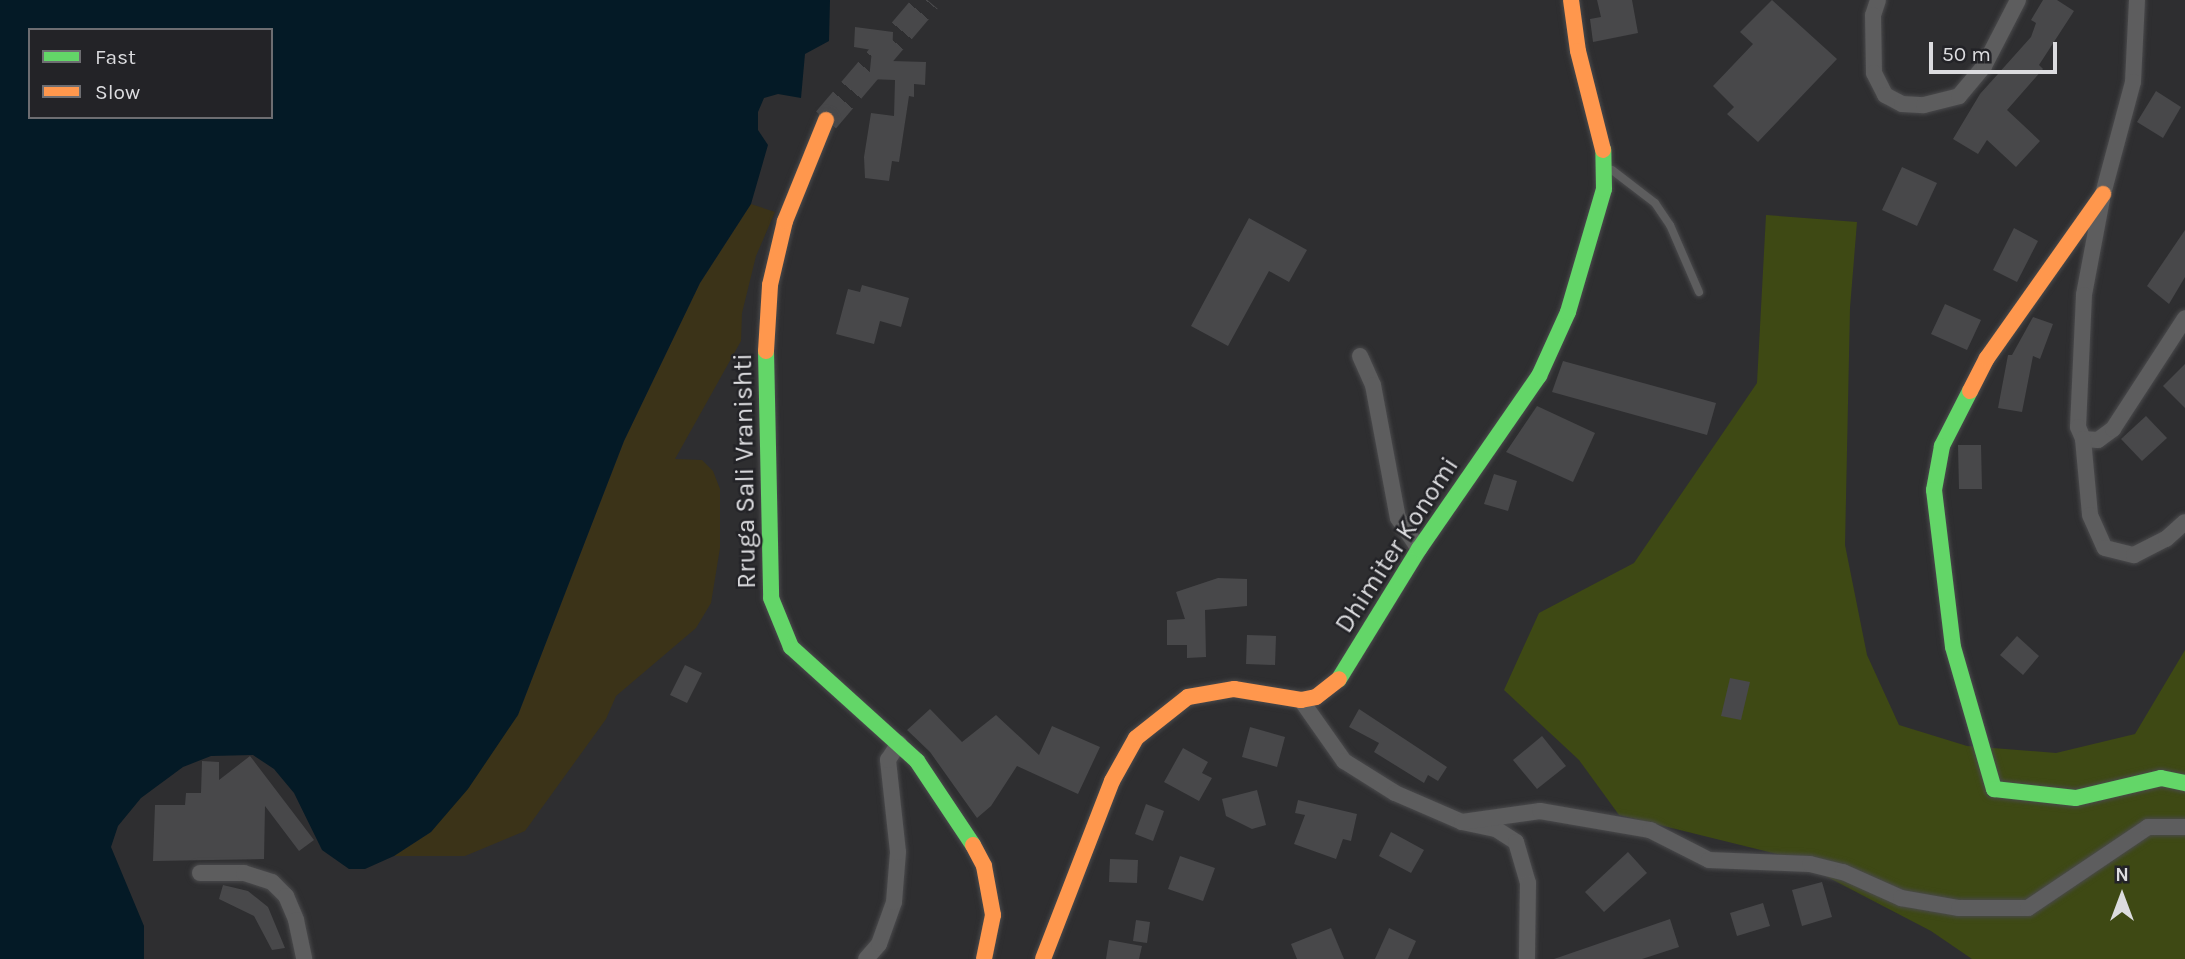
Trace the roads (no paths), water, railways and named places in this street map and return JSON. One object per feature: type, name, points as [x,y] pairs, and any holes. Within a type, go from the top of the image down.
[{"type":"main road","name":"Dhimiter Konomi","points":[[1301,700],[1316,697],[1342,676],[1419,549],[1556,345],[1597,214],[1606,166],[1600,124],[1578,51],[1571,0]]},
{"type":"main road","name":"Rruga Sali Vranishti","points":[[826,120],[785,220],[770,285],[764,379],[771,598],[791,647],[898,743],[959,818],[984,866],[993,915],[984,959]]},
{"type":"main road","points":[[2103,194],[1987,358],[1942,446],[1934,490],[1938,548],[1953,647],[1994,789],[2076,798],[2161,778],[2185,783]]},
{"type":"main road","points":[[1043,959],[1112,781],[1144,729],[1188,696],[1219,688],[1301,700]]},
{"type":"street","points":[[1878,0],[1873,15],[1874,73],[1885,95],[1902,104],[1924,105],[1959,96],[1984,66],[2018,0]]},
{"type":"street","points":[[2137,0],[2133,82],[2103,194],[2084,295],[2078,428],[2083,439],[2090,515],[2105,548],[2134,555],[2166,539],[2185,522]]},
{"type":"street","points":[[2083,439],[2098,440],[2113,429],[2185,318]]},
{"type":"street","points":[[1360,356],[1373,385],[1398,517],[1419,549]]},
{"type":"street","points":[[1301,700],[1344,761],[1395,793],[1462,822],[1496,829],[1516,842],[1528,883],[1527,959]]},
{"type":"street","points":[[866,959],[879,944],[894,902],[898,852],[888,760],[898,743]]},
{"type":"street","points":[[1462,822],[1540,811],[1650,830],[1709,860],[1810,864],[1843,872],[1901,898],[1959,908],[2028,908],[2147,827],[2185,828]]},
{"type":"street","points":[[200,873],[244,873],[272,882],[286,896],[296,920],[304,959]]},
{"type":"lane","points":[[1606,166],[1655,203],[1670,225],[1699,292]]},
{"type":"water","points":[[0,0],[830,0],[829,41],[805,54],[801,98],[778,94],[764,98],[758,112],[758,130],[768,145],[751,204],[700,283],[624,441],[518,715],[468,789],[431,832],[394,856],[365,869],[349,869],[322,850],[294,793],[274,769],[253,755],[211,756],[183,767],[141,798],[118,826],[111,847],[144,926],[144,959],[0,959]]},
{"type":"tunnel","points":[[826,120],[928,0]]}]
